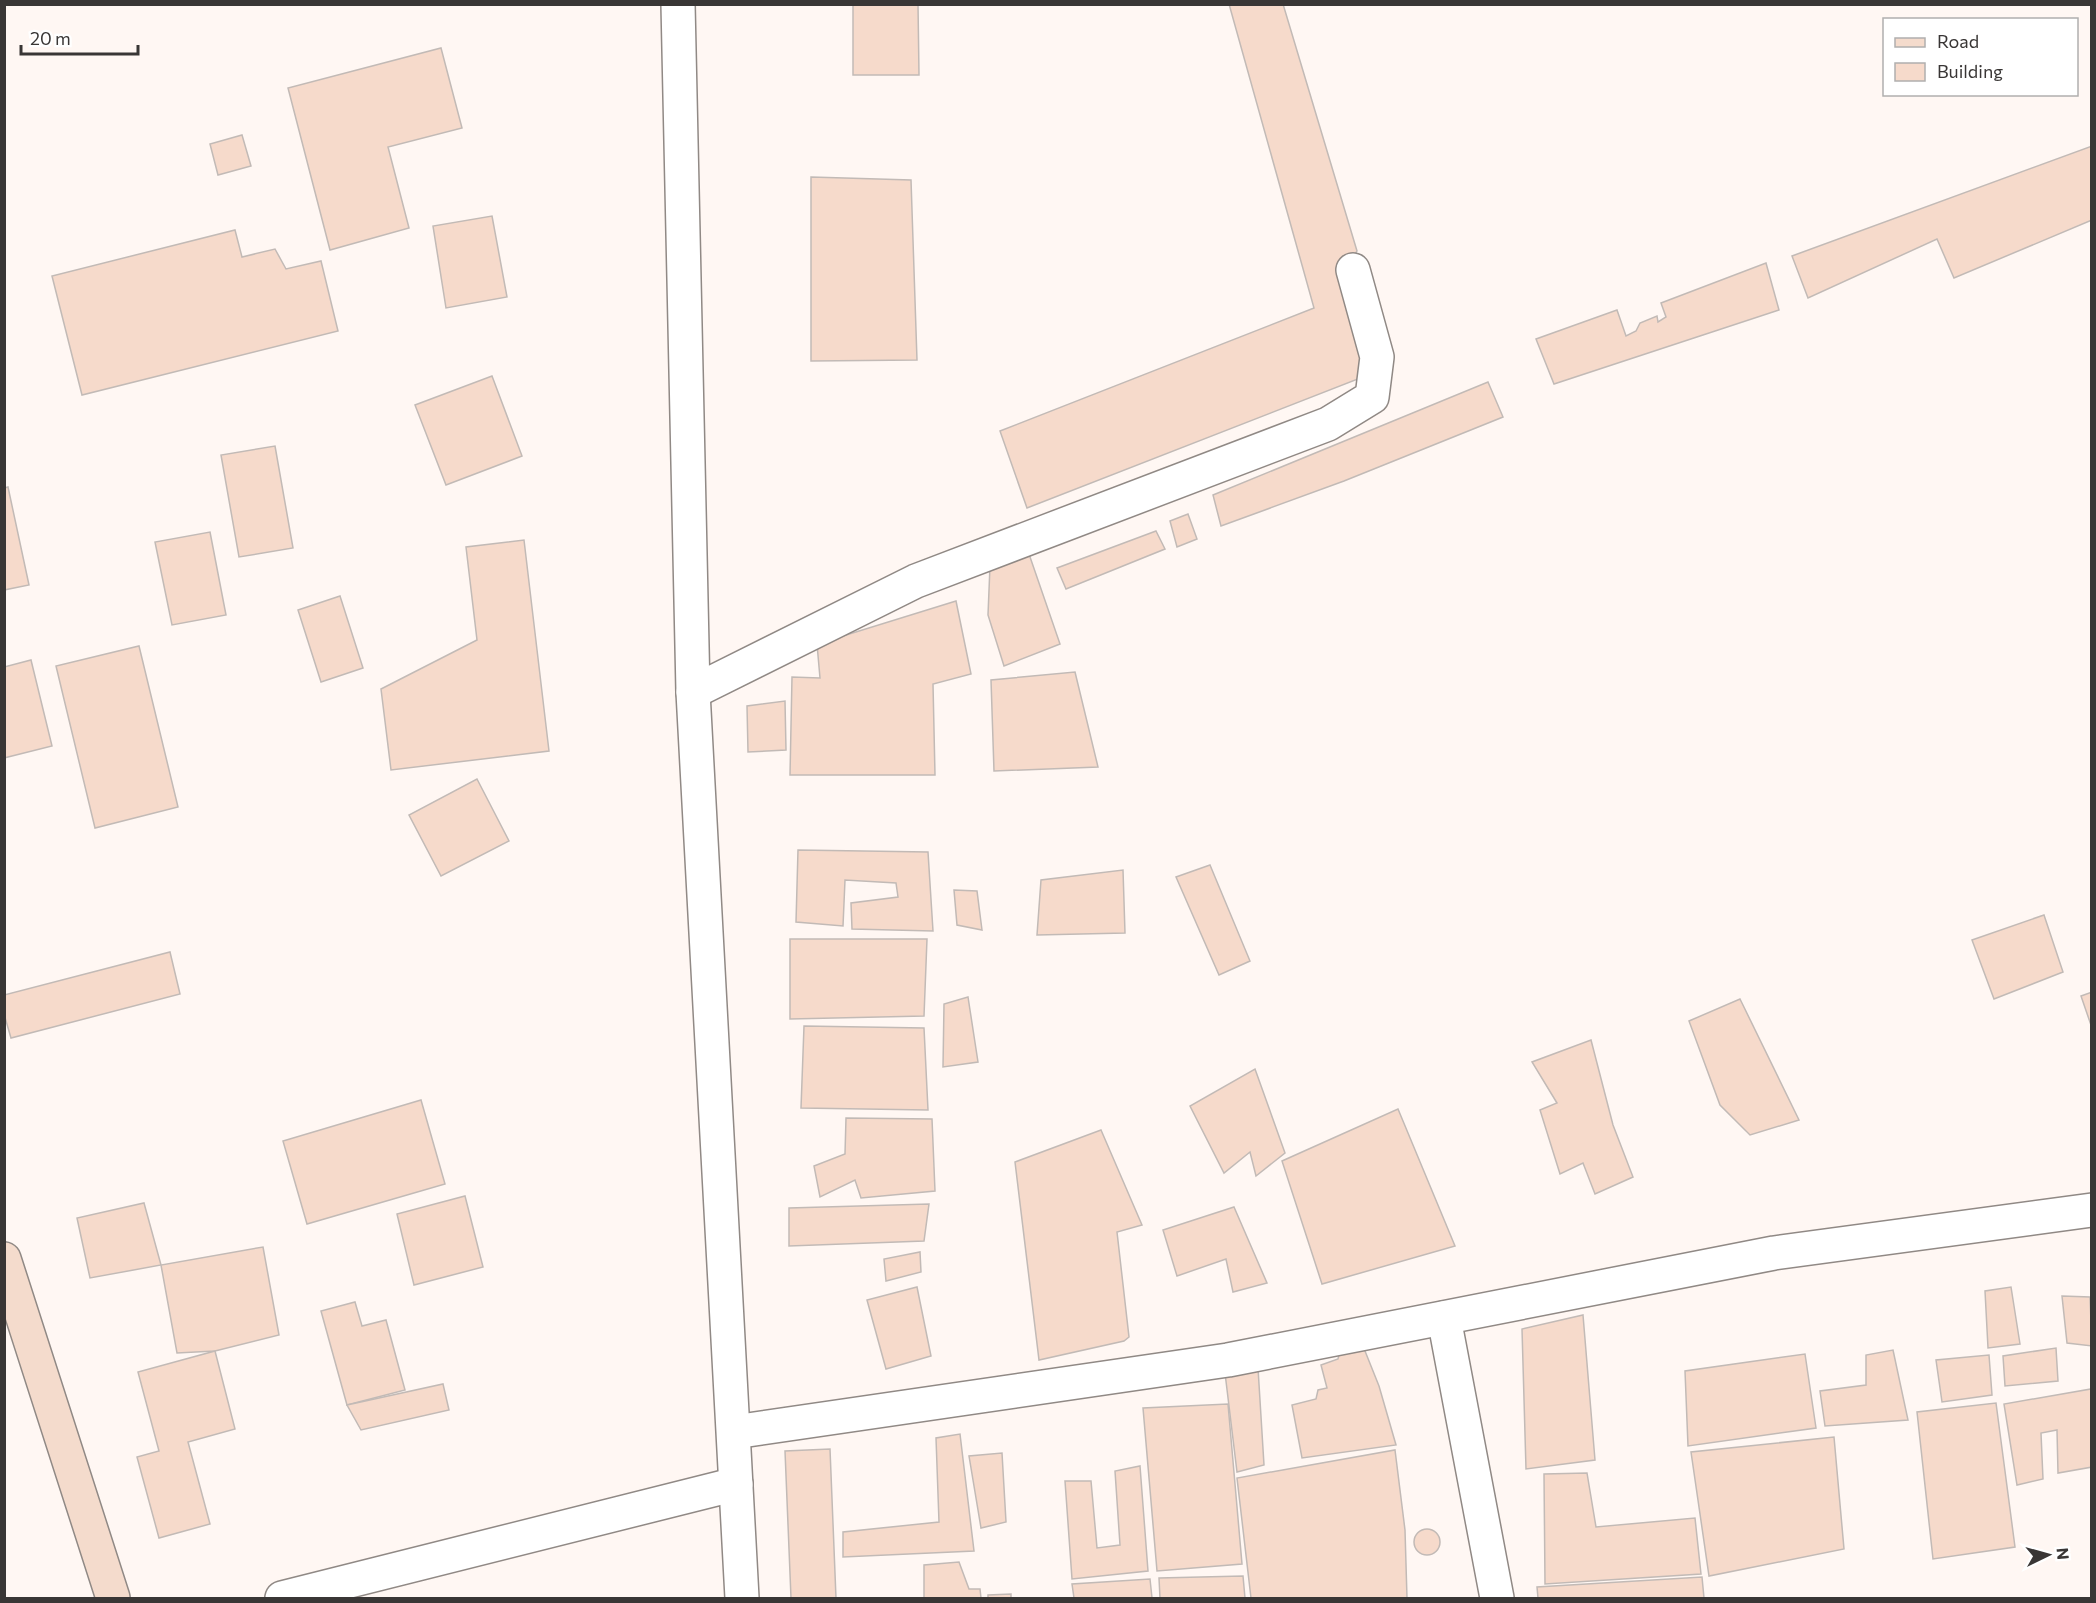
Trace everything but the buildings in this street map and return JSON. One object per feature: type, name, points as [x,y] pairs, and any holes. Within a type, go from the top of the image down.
[{"type":"main road","points":[[4,1259],[113,1599]]},
{"type":"street","points":[[678,4],[693,692],[742,1599]]},
{"type":"street","points":[[693,692],[916,581],[1328,424],[1372,397],[1377,357],[1353,270]]},
{"type":"street","points":[[734,1432],[1228,1360],[1774,1253],[2091,1210]]},
{"type":"street","points":[[1444,1318],[1497,1599]]},
{"type":"street","points":[[282,1599],[736,1484]]}]
